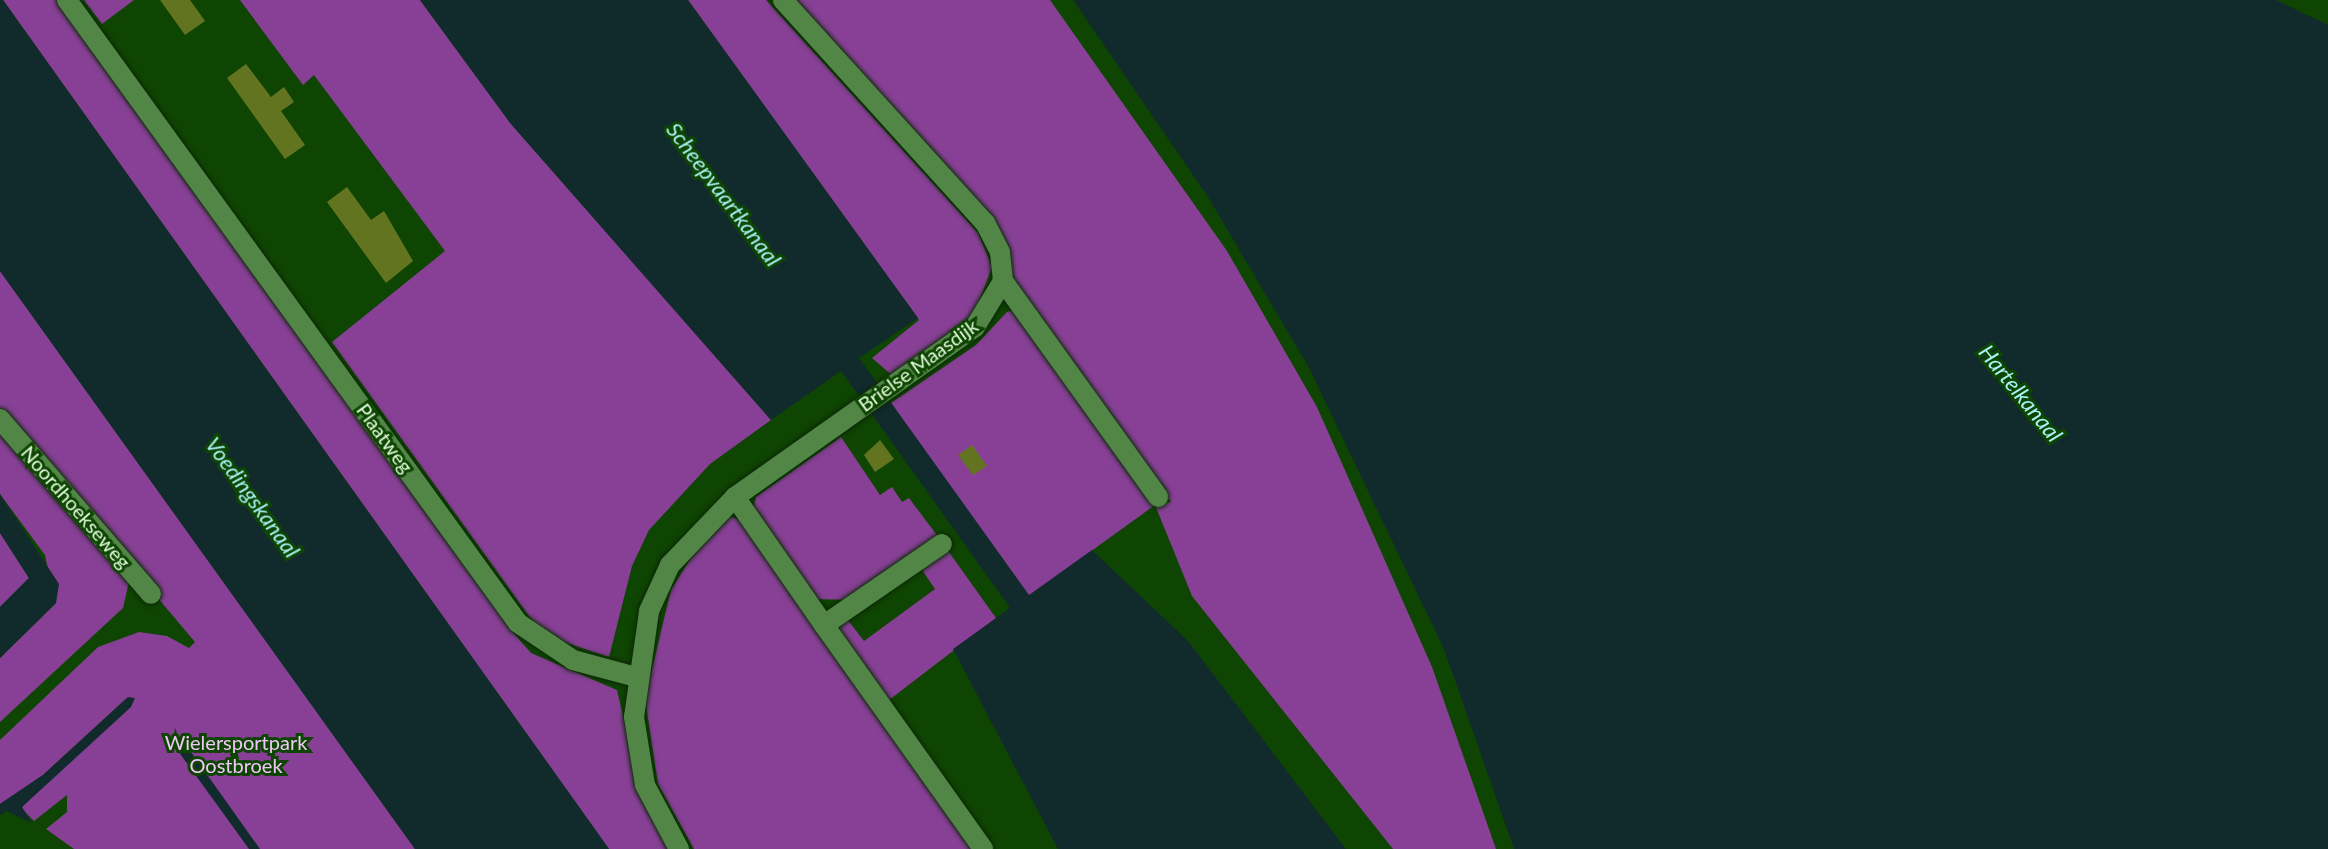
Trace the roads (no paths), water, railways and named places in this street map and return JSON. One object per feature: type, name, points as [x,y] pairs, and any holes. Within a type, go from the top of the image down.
[{"type":"street","name":"Plaatweg","points":[[67,0],[518,623],[573,660],[636,677]]},
{"type":"street","points":[[783,0],[985,223],[1000,252],[1003,281],[1158,497]]},
{"type":"street","name":"Brielse Maasdijk","points":[[636,677],[649,611],[670,565],[735,497],[975,327],[1003,281]]},
{"type":"street","name":"Noordhoekseweg","points":[[0,419],[151,594]]},
{"type":"street","points":[[735,497],[983,849]]},
{"type":"street","points":[[824,625],[942,544]]},
{"type":"street","points":[[636,677],[634,717],[645,785],[679,849]]},
{"type":"water","name":"Voedingskanaal","points":[[0,0],[3,0],[609,849],[415,849],[0,271]]},
{"type":"water","name":"Scheepvaartkanaal","points":[[420,0],[688,0],[918,318],[859,358],[1029,595],[1092,550],[1188,641],[1346,849],[1058,849],[953,649],[1010,608],[841,371],[771,420],[511,124]]},
{"type":"water","name":"Hartelkanaal","points":[[1073,0],[2276,0],[2328,25],[2328,849],[1514,849],[1444,649],[1308,366],[1208,197]]},
{"type":"water","points":[[0,494],[59,584],[56,603],[0,658],[0,607],[29,578],[0,533]]},
{"type":"water","points":[[128,697],[135,698],[131,707],[22,807],[32,823],[6,811],[0,815],[0,804],[43,775]]},
{"type":"water","points":[[181,738],[260,849],[249,849],[173,744]]},
{"type":"park label","name":"Wielersportpark Oostbroek","points":[[236,754]]}]
